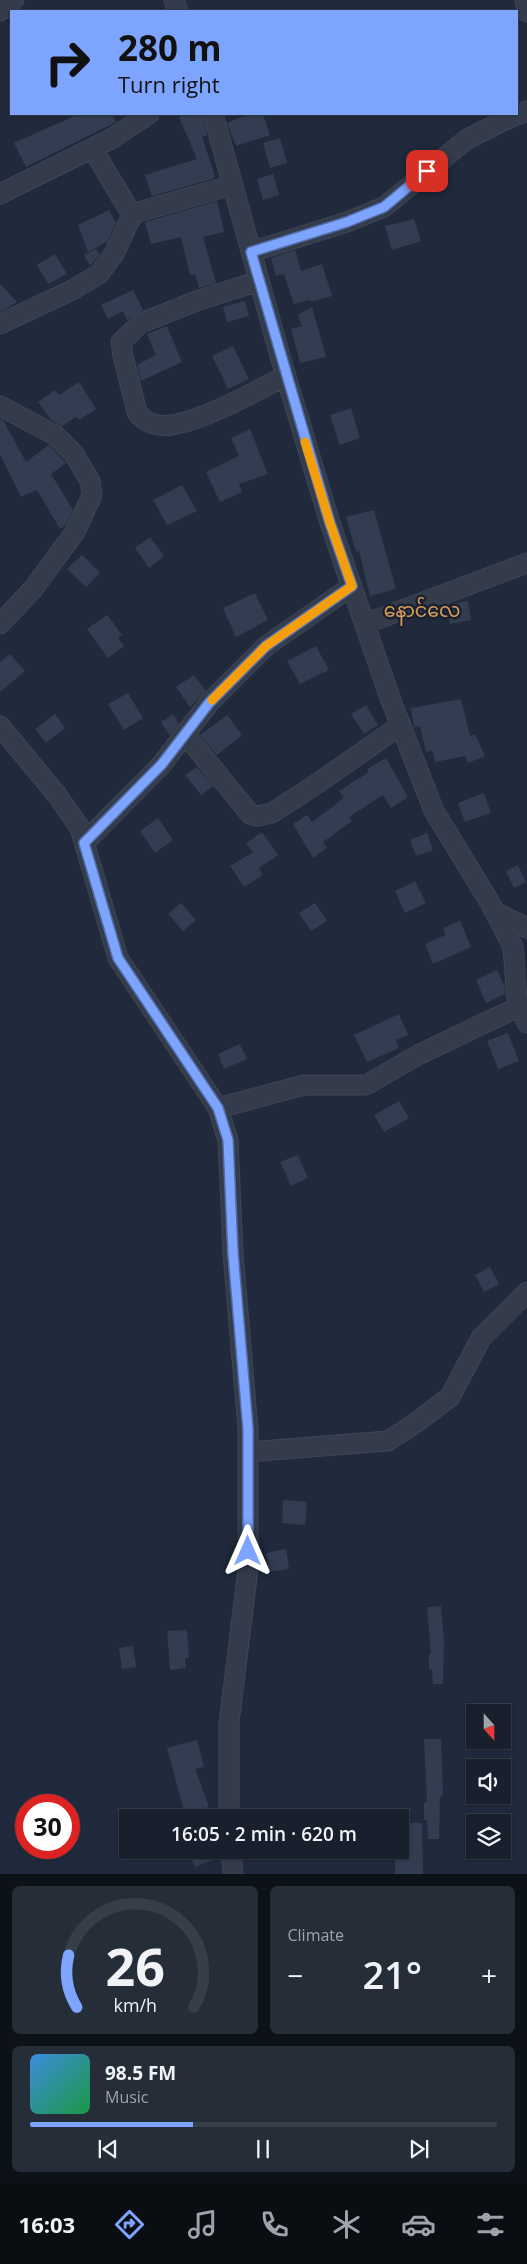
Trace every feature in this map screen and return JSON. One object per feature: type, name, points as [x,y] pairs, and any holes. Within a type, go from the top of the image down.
[{"type":"street","points":[[0,11],[14,0]]},
{"type":"street","points":[[525,0],[527,12]]},
{"type":"street","points":[[0,194],[92,148],[147,115]]},
{"type":"street","points":[[213,115],[286,376],[330,523],[401,725],[434,811],[513,947],[517,999],[527,1023]]},
{"type":"street","points":[[251,252],[347,222],[384,207],[467,139],[516,115]]},
{"type":"street","points":[[92,148],[132,215]]},
{"type":"street","points":[[0,324],[72,290],[99,274],[114,254],[132,215],[233,184]]},
{"type":"street","points":[[259,281],[199,300],[141,323],[131,331],[122,342],[122,356],[137,412],[142,420],[171,426],[198,417],[286,376]]},
{"type":"street","points":[[0,406],[55,434],[74,454],[90,481],[92,495],[75,532],[33,589],[0,624]]},
{"type":"street","points":[[365,624],[527,563]]},
{"type":"street","points":[[84,843],[162,764],[209,703],[266,646],[352,586]]},
{"type":"street","points":[[185,734],[250,814],[258,816],[272,813],[280,808],[401,725]]},
{"type":"street","points":[[0,726],[57,795],[80,828],[118,958],[218,1108],[228,1140],[233,1253],[248,1429],[248,1570],[229,1723],[229,1809]]},
{"type":"street","points":[[494,912],[527,928]]},
{"type":"street","points":[[218,1108],[304,1085],[366,1085],[418,1056],[520,1006]]},
{"type":"street","points":[[248,1452],[388,1441],[450,1397],[481,1338],[527,1292]]},
{"type":"street","points":[[232,1859],[233,1874]]},
{"type":"building","points":[[77,115],[112,115],[116,122],[26,167],[14,143]]},
{"type":"building","points":[[184,115],[202,115],[207,135],[202,137],[215,176],[212,179],[152,196],[145,175],[197,159],[179,117]]},
{"type":"building","points":[[247,115],[263,115],[270,135],[236,146],[227,123]]},
{"type":"building","points":[[280,138],[287,163],[270,168],[263,143]]},
{"type":"building","points":[[273,174],[279,195],[263,200],[257,179]]},
{"type":"building","points":[[217,201],[224,232],[203,237],[216,283],[199,288],[195,274],[190,275],[181,237],[151,244],[145,222]]},
{"type":"building","points":[[109,210],[116,223],[107,242],[88,252],[78,225]]},
{"type":"building","points":[[414,219],[421,241],[392,250],[385,226]]},
{"type":"building","points":[[96,249],[100,254],[90,266],[84,255]]},
{"type":"building","points":[[295,250],[301,271],[322,264],[332,296],[311,302],[310,300],[294,304],[284,274],[276,276],[271,258]]},
{"type":"building","points":[[55,254],[67,274],[48,284],[37,265]]},
{"type":"building","points":[[0,284],[17,302],[0,312]]},
{"type":"building","points":[[133,290],[143,310],[127,320],[123,311],[108,319],[101,305]]},
{"type":"building","points":[[245,301],[249,316],[227,322],[223,307]]},
{"type":"building","points":[[312,307],[326,357],[300,363],[291,329],[302,326],[298,315]]},
{"type":"building","points":[[167,326],[182,362],[141,381],[137,365],[156,355],[147,334]]},
{"type":"building","points":[[233,346],[249,379],[228,389],[212,356]]},
{"type":"building","points":[[79,382],[96,409],[79,420],[76,417],[62,426],[51,420],[38,402],[55,390],[59,395]]},
{"type":"building","points":[[351,408],[360,438],[340,445],[330,415]]},
{"type":"building","points":[[0,419],[3,420],[26,462],[49,445],[66,463],[51,474],[73,510],[66,525],[60,529],[37,490],[21,497],[0,454]]},
{"type":"building","points":[[250,429],[268,474],[239,484],[242,492],[220,502],[206,472],[239,456],[231,438]]},
{"type":"building","points":[[182,485],[197,511],[167,525],[153,500]]},
{"type":"building","points":[[374,510],[396,589],[370,596],[359,551],[356,552],[346,517]]},
{"type":"building","points":[[150,537],[164,556],[149,568],[135,548]]},
{"type":"building","points":[[82,555],[100,573],[86,587],[67,569]]},
{"type":"building","points":[[255,593],[268,620],[236,637],[223,608]]},
{"type":"building","points":[[468,601],[471,620],[450,624],[446,605]]},
{"type":"building","points":[[107,615],[122,635],[118,638],[124,646],[108,658],[87,629]]},
{"type":"building","points":[[316,646],[329,670],[300,684],[287,661]]},
{"type":"building","points":[[10,654],[25,671],[0,692],[0,662]]},
{"type":"building","points":[[194,675],[206,691],[190,707],[176,687]]},
{"type":"building","points":[[128,693],[143,718],[124,730],[108,704]]},
{"type":"building","points":[[461,699],[470,736],[475,734],[485,756],[468,763],[465,756],[435,762],[433,751],[426,752],[420,726],[414,727],[411,708]]},
{"type":"building","points":[[366,705],[378,725],[364,734],[351,714]]},
{"type":"building","points":[[55,714],[65,728],[46,743],[35,729]]},
{"type":"building","points":[[173,714],[179,724],[170,736],[161,722]]},
{"type":"building","points":[[227,715],[242,735],[217,755],[200,735]]},
{"type":"building","points":[[386,758],[408,797],[391,808],[383,795],[349,817],[352,821],[323,842],[327,848],[313,858],[293,824],[307,815],[312,822],[344,798],[339,791],[369,772],[367,769]]},
{"type":"building","points":[[197,767],[213,786],[201,795],[185,775]]},
{"type":"building","points":[[484,793],[491,813],[465,822],[458,803]]},
{"type":"building","points":[[158,818],[173,840],[155,853],[140,831]]},
{"type":"building","points":[[262,832],[278,855],[259,868],[263,875],[244,887],[230,866],[253,852],[246,843]]},
{"type":"building","points":[[427,833],[433,850],[416,856],[410,840]]},
{"type":"building","points":[[518,865],[526,882],[514,888],[506,871]]},
{"type":"building","points":[[415,881],[426,903],[405,913],[395,891]]},
{"type":"building","points":[[181,903],[196,920],[183,931],[168,914]]},
{"type":"building","points":[[315,903],[327,921],[311,931],[299,913]]},
{"type":"building","points":[[460,921],[471,947],[433,964],[425,944],[446,935],[443,928]]},
{"type":"building","points":[[497,970],[505,987],[505,994],[486,1003],[476,980]]},
{"type":"building","points":[[399,1014],[408,1035],[396,1040],[399,1048],[367,1062],[354,1035]]},
{"type":"building","points":[[508,1033],[519,1061],[498,1069],[487,1041]]},
{"type":"building","points":[[240,1044],[247,1059],[224,1069],[218,1054]]},
{"type":"building","points":[[399,1101],[409,1118],[384,1132],[374,1115]]},
{"type":"building","points":[[298,1155],[308,1178],[291,1186],[280,1162]]},
{"type":"building","points":[[490,1267],[499,1284],[484,1292],[475,1275]]},
{"type":"building","points":[[283,1500],[307,1502],[305,1525],[282,1523]]},
{"type":"building","points":[[286,1549],[289,1569],[269,1572],[266,1553]]},
{"type":"building","points":[[441,1606],[444,1640],[443,1684],[433,1684],[432,1670],[429,1670],[429,1654],[431,1654],[427,1607]]},
{"type":"building","points":[[187,1630],[189,1658],[185,1658],[186,1668],[170,1670],[167,1631]]},
{"type":"building","points":[[133,1646],[136,1667],[122,1669],[119,1648]]},
{"type":"building","points":[[424,1739],[441,1739],[443,1796],[440,1797],[439,1839],[428,1839],[427,1820],[424,1820],[424,1802],[427,1802]]},
{"type":"building","points":[[197,1740],[204,1767],[195,1769],[209,1807],[204,1809],[183,1809],[167,1748]]},
{"type":"building","points":[[409,1823],[422,1823],[423,1874],[395,1874],[395,1859],[409,1859]]},
{"type":"building","points":[[192,1859],[215,1859],[195,1867]]},
{"type":"slow traffic","points":[[212,700],[266,646],[352,586],[305,442]]},
{"type":"district","name":"နောင်လေ","points":[[422,610]]},
{"type":"route","points":[[248,1551],[248,1429],[233,1253],[228,1140],[218,1108],[202,1081],[118,958],[84,843],[162,764],[209,703],[266,646],[352,586],[330,523],[251,252],[347,222],[384,207],[427,171]]}]
